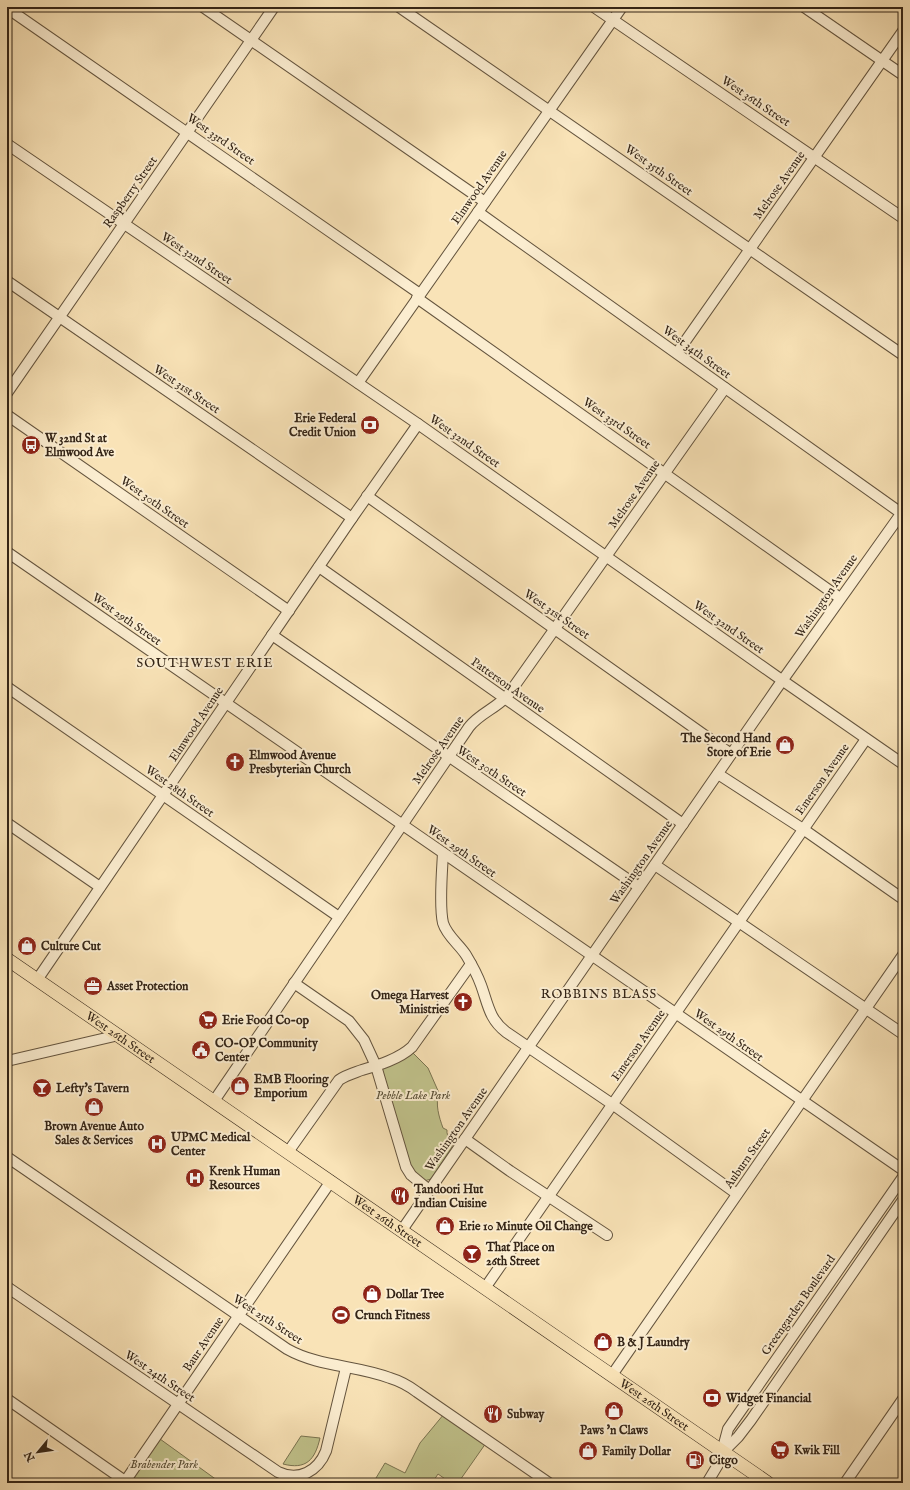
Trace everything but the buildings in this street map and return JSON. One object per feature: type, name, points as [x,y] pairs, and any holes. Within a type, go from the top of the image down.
[{"type":"main road","name":"West 26th Street","points":[[7,959],[214,1100],[768,1483]]},
{"type":"street","points":[[203,7],[485,202]]},
{"type":"street","name":"Raspberry Street","points":[[7,393],[274,7]]},
{"type":"street","name":"West 35th Street","points":[[399,7],[903,355]]},
{"type":"street","name":"West 36th Street","points":[[594,7],[903,218]]},
{"type":"street","name":"Elmwood Avenue","points":[[358,383],[622,7]]},
{"type":"street","points":[[804,7],[903,75]]},
{"type":"street","name":"West 33rd Street","points":[[7,8],[187,132],[419,296],[840,598]]},
{"type":"street","name":"Melrose Avenue","points":[[677,353],[903,31]]},
{"type":"street","name":"West 32nd Street","points":[[7,144],[418,424],[782,681],[903,764]]},
{"type":"street","name":"West 34th Street","points":[[478,212],[902,512]]},
{"type":"street","name":"West 31st Street","points":[[7,281],[352,518]]},
{"type":"street","name":"Melrose Avenue","points":[[214,1100],[473,722],[505,698],[725,388]]},
{"type":"street","name":"West 30th Street","points":[[7,415],[289,611]]},
{"type":"street","name":"Elmwood Avenue","points":[[37,980],[367,496],[418,424]]},
{"type":"street","name":"West 31st Street","points":[[367,496],[732,754]]},
{"type":"street","name":"Washington Avenue","points":[[402,1230],[782,681],[902,512]]},
{"type":"street","name":"West 29th Street","points":[[7,552],[903,1170]]},
{"type":"street","name":"Patterson Avenue","points":[[319,567],[683,824]]},
{"type":"street","name":"West 30th Street","points":[[272,635],[639,888]]},
{"type":"street","name":"West 28th Street","points":[[7,687],[339,917]]},
{"type":"street","name":"Emerson Avenue","points":[[486,1288],[866,739]]},
{"type":"street","points":[[718,774],[803,829],[903,899]]},
{"type":"street","points":[[7,823],[100,887]]},
{"type":"street","points":[[443,853],[443,924],[447,932],[460,946],[471,964],[481,984],[490,1014],[501,1028],[612,1104],[737,1194]]},
{"type":"street","points":[[655,865],[903,1034]]},
{"type":"street","name":"Auburn Street","points":[[612,1375],[903,955]]},
{"type":"street","points":[[288,1152],[339,1080],[346,1075],[376,1066],[400,1056],[412,1047],[471,964]]},
{"type":"street","points":[[294,983],[343,1016],[355,1027],[368,1047],[376,1066],[406,1167],[415,1178],[429,1190]]},
{"type":"street","points":[[7,1061],[119,1035]]},
{"type":"street","points":[[465,1139],[608,1235]]},
{"type":"street","name":"West 25th Street","points":[[7,1157],[238,1316],[296,1354],[314,1361],[380,1374],[408,1386],[549,1483]]},
{"type":"street","name":"Greengarden Boulevard","points":[[707,1483],[719,1463],[728,1429],[903,1177]]},
{"type":"street","name":"Baur Avenue","points":[[124,1482],[330,1181]]},
{"type":"street","name":"Greengarden Boulevard","points":[[723,1452],[738,1437],[751,1420],[903,1200]]},
{"type":"street","name":"West 24th Street","points":[[7,1287],[278,1472],[288,1475],[302,1476],[317,1467],[322,1460],[326,1451],[346,1368]]},
{"type":"street","points":[[7,1398],[124,1482]]},
{"type":"street","points":[[845,1483],[903,1399]]},
{"type":"green space","name":"Pebble Lake Park","points":[[412,1052],[428,1068],[439,1093],[437,1106],[439,1115],[443,1128],[447,1130],[452,1143],[452,1147],[431,1179],[424,1181],[412,1168],[408,1159],[382,1069]]},
{"type":"green space","points":[[444,1414],[486,1443],[458,1483],[451,1483],[438,1474],[432,1483],[373,1483],[385,1463],[405,1473],[420,1443]]},
{"type":"green space","points":[[301,1436],[320,1438],[318,1446],[312,1457],[308,1462],[298,1466],[283,1464]]},
{"type":"green space","name":"Brabender Park","points":[[160,1439],[221,1483],[127,1483]]},
{"type":"place","name":"Erie Federal Credit Union","points":[[370,425]]},
{"type":"place","name":"W 32nd St at Elmwood Ave","points":[[31,445]]},
{"type":"place","name":"The Second Hand Store of Erie","points":[[785,745]]},
{"type":"place","name":"Elmwood Avenue Presbyterian Church","points":[[235,762]]},
{"type":"place","name":"Culture Cut","points":[[27,946]]},
{"type":"place","name":"Asset Protection","points":[[93,986]]},
{"type":"place","name":"Omega Harvest Ministries","points":[[463,1002]]},
{"type":"place","name":"Erie Food Co-op","points":[[208,1020]]},
{"type":"place","name":"CO-OP Community Center","points":[[201,1050]]},
{"type":"place","name":"EMB Flooring Emporium","points":[[240,1086]]},
{"type":"place","name":"Lefty's Tavern","points":[[42,1088]]},
{"type":"place","name":"Brown Avenue Auto Sales & Services","points":[[94,1107]]},
{"type":"place","name":"UPMC Medical Center","points":[[157,1144]]},
{"type":"place","name":"Krenk Human Resources","points":[[195,1178]]},
{"type":"place","name":"Tandoori Hut Indian Cuisine","points":[[400,1196]]},
{"type":"place","name":"Erie 10 Minute Oil Change","points":[[445,1226]]},
{"type":"place","name":"That Place on 26th Street","points":[[472,1254]]},
{"type":"place","name":"Dollar Tree","points":[[372,1294]]},
{"type":"place","name":"Crunch Fitness","points":[[341,1315]]},
{"type":"place","name":"B & J Laundry","points":[[603,1342]]},
{"type":"place","name":"Widget Financial","points":[[712,1398]]},
{"type":"place","name":"Paws 'n Claws","points":[[614,1411]]},
{"type":"place","name":"Subway","points":[[493,1414]]},
{"type":"place","name":"Kwik Fill","points":[[780,1450]]},
{"type":"place","name":"Family Dollar","points":[[588,1451]]},
{"type":"place","name":"Citgo","points":[[695,1460]]},
{"type":"district","name":"SOUTHWEST ERIE","points":[[205,662]]},
{"type":"district","name":"ROBBINS BLASS","points":[[599,993]]}]
